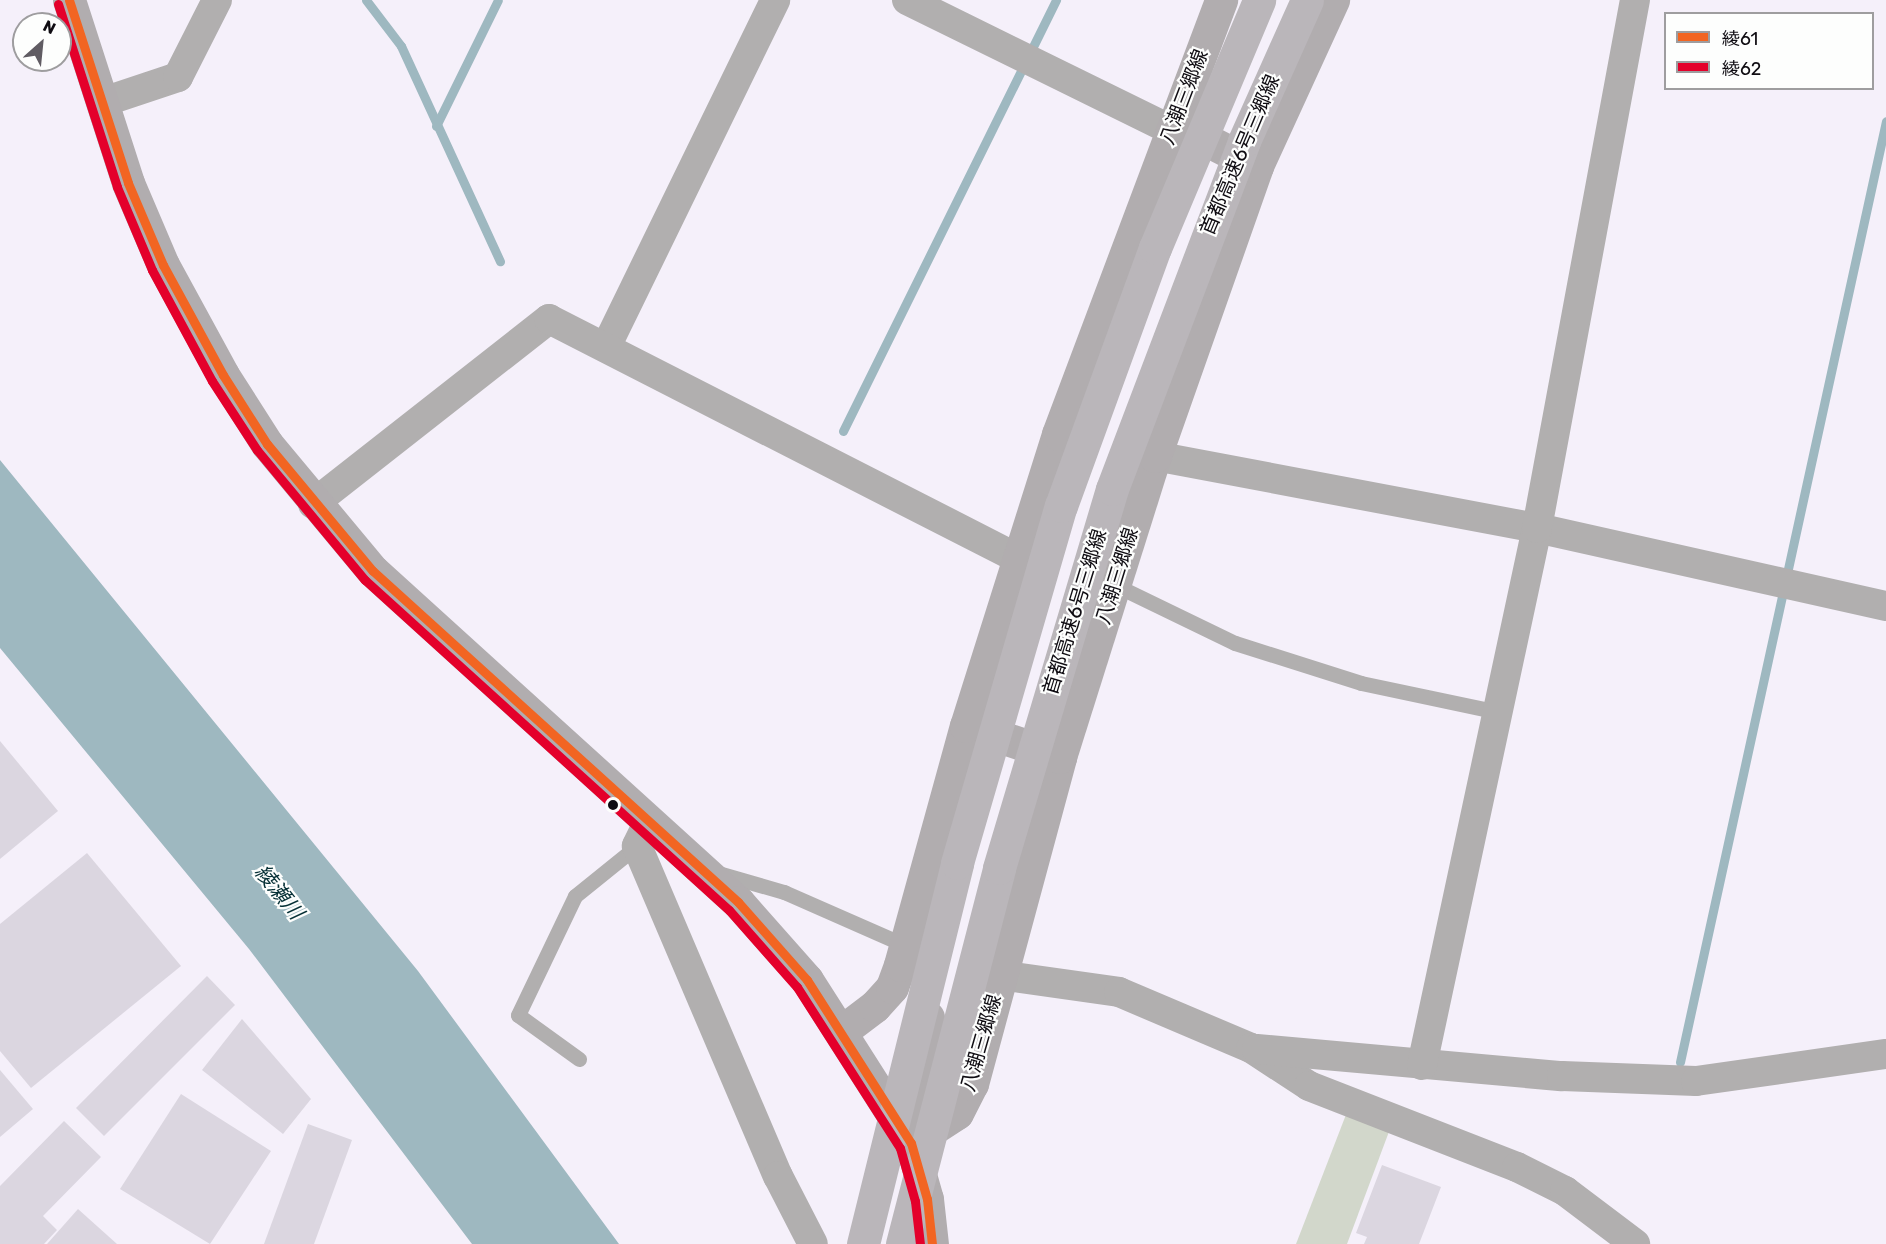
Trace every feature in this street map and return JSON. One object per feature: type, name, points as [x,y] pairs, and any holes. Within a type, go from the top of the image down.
[{"type":"highway","points":[[863,1244],[957,863],[1061,506],[1155,249],[1259,0]]},
{"type":"highway","name":"首都高速6号三郷線","points":[[902,1244],[999,867],[1112,489],[1240,152],[1307,0]]},
{"type":"main road","points":[[69,0],[128,183],[163,266],[223,375],[267,444],[313,504],[373,571],[643,834],[701,868],[765,930],[807,980],[842,1031],[911,1143],[927,1199],[932,1244]]},
{"type":"main road","name":"八潮三郷線","points":[[842,1031],[875,1006],[892,987],[966,726],[1017,558],[1058,434],[1221,0]]},
{"type":"main road","name":"八潮三郷線","points":[[911,1143],[957,1113],[965,1101],[1060,757],[1155,456],[1257,166],[1333,0]]},
{"type":"main road","points":[[1172,127],[1257,166]]},
{"type":"main road","points":[[966,726],[1060,757]]},
{"type":"main road","points":[[911,1143],[925,1065],[940,817]]},
{"type":"street","points":[[102,102],[178,77],[217,0]]},
{"type":"street","points":[[606,347],[775,0]]},
{"type":"street","points":[[908,0],[1172,127]]},
{"type":"street","points":[[1422,1065],[1537,528],[1635,0]]},
{"type":"street","points":[[313,504],[549,319],[1017,558]]},
{"type":"street","points":[[1155,456],[1537,528],[1886,606]]},
{"type":"street","points":[[643,834],[769,1155],[813,1244]]},
{"type":"street","points":[[1000,975],[1119,992],[1251,1048],[1309,1086],[1517,1167],[1565,1191],[1635,1244]]},
{"type":"street","points":[[1251,1048],[1422,1065],[1696,1082],[1886,1054]]},
{"type":"lane","points":[[1114,585],[1235,643],[1361,683],[1498,712]]},
{"type":"lane","points":[[579,1059],[518,1015],[575,896],[643,834]]},
{"type":"lane","points":[[701,868],[784,892],[905,945]]},
{"type":"shaded area","points":[[1347,1112],[1390,1129],[1347,1244],[1296,1244]]},
{"type":"water","name":"綾瀬川","points":[[0,460],[418,971],[619,1244],[472,1244],[249,949],[0,648]]},
{"type":"building","points":[[0,741],[58,811],[0,859]]},
{"type":"building","points":[[87,853],[181,966],[31,1088],[0,1051],[0,924]]},
{"type":"building","points":[[207,976],[235,1005],[104,1136],[76,1108]]},
{"type":"building","points":[[242,1019],[311,1099],[283,1134],[202,1070]]},
{"type":"building","points":[[0,1070],[33,1109],[0,1137]]},
{"type":"building","points":[[181,1094],[271,1151],[210,1244],[120,1189]]},
{"type":"building","points":[[64,1121],[101,1157],[43,1216],[57,1230],[44,1244],[0,1244],[0,1186]]},
{"type":"building","points":[[308,1124],[352,1140],[314,1244],[264,1244]]},
{"type":"building","points":[[1382,1165],[1441,1187],[1419,1244],[1364,1244],[1367,1237],[1356,1233]]},
{"type":"building","points":[[78,1209],[117,1244],[47,1244]]},
{"type":"waterway","points":[[366,0],[401,46],[500,261]]},
{"type":"waterway","points":[[436,126],[498,0]]},
{"type":"waterway","points":[[843,431],[1056,0]]},
{"type":"waterway","points":[[1680,1062],[1886,121]]},
{"type":"transit line","name":"綾61","points":[[69,0],[128,183],[163,265],[223,375],[267,444],[373,571],[738,902],[807,980],[911,1143],[927,1199],[932,1244]]},
{"type":"transit line","name":"綾62","points":[[58,4],[117,187],[152,270],[212,381],[257,450],[365,580],[729,910],[797,987],[900,1148],[915,1201],[920,1244]]}]
